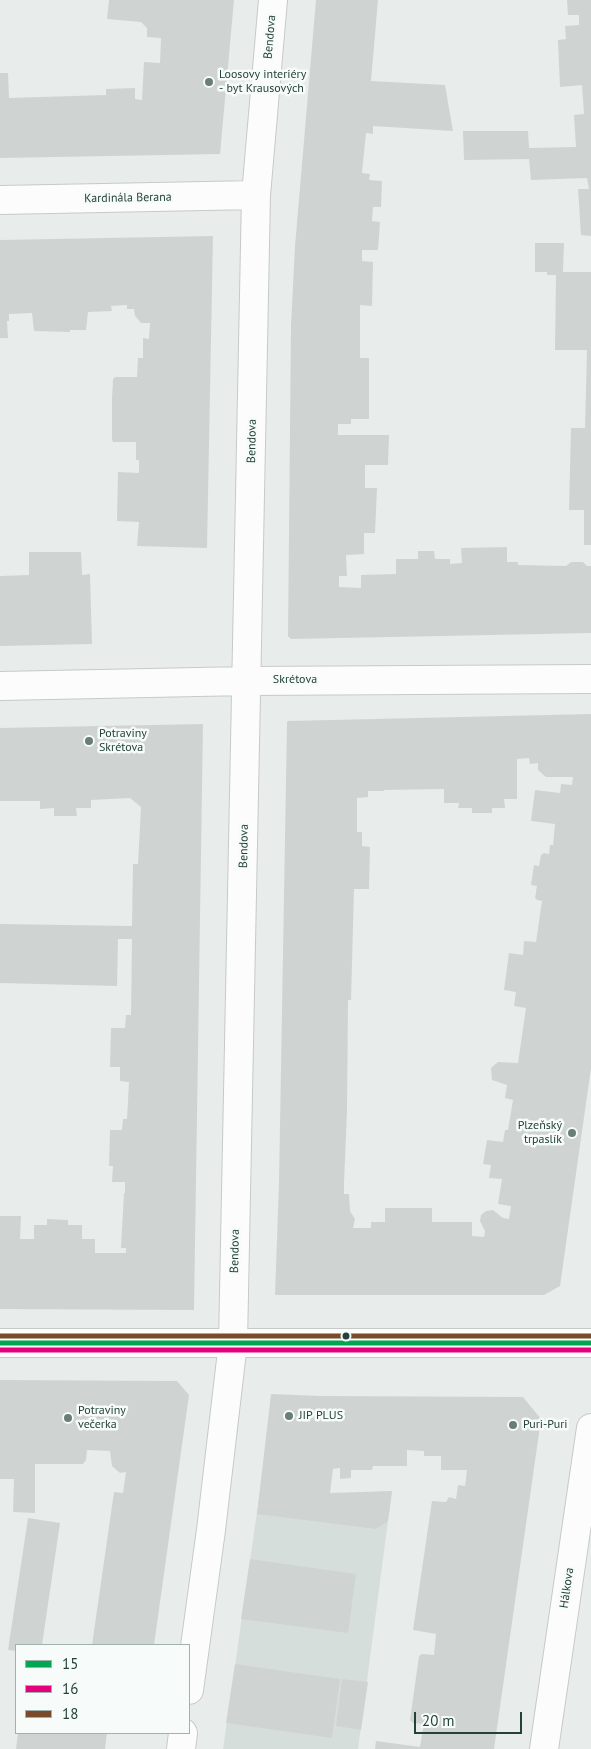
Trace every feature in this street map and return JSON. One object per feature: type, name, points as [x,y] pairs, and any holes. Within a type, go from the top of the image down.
[{"type":"street","name":"Bendova","points":[[190,1683],[211,1530],[233,1343],[256,196],[273,0]]},
{"type":"street","name":"Kardinála Berana","points":[[0,200],[256,196]]},
{"type":"street","name":"Skrétova","points":[[0,686],[247,681],[591,679]]},
{"type":"street","points":[[0,1343],[591,1343]]},
{"type":"street","name":"Hálkova","points":[[544,1749],[591,1428]]},
{"type":"street","points":[[181,1749],[183,1734]]},
{"type":"shaded area","points":[[261,1484],[336,1494],[392,1491],[358,1749],[223,1749]]},
{"type":"building","points":[[109,0],[234,0],[220,154],[0,158],[0,73],[8,73],[9,98],[106,95],[106,89],[135,88],[135,99],[142,100],[144,62],[160,63],[161,38],[147,37],[147,28],[141,22],[107,19]]},
{"type":"building","points":[[316,0],[378,0],[371,81],[445,85],[453,131],[373,126],[373,134],[366,133],[362,173],[370,174],[369,180],[382,181],[381,207],[373,207],[372,221],[380,222],[378,250],[362,250],[362,261],[373,262],[372,306],[360,305],[360,358],[369,358],[369,419],[351,419],[351,424],[338,424],[338,435],[389,435],[388,465],[365,465],[365,488],[377,488],[375,533],[364,533],[364,554],[346,555],[347,576],[339,576],[339,587],[361,588],[361,575],[396,574],[396,559],[418,559],[418,551],[434,551],[435,559],[450,559],[450,564],[462,563],[461,548],[507,547],[507,562],[518,562],[518,565],[566,566],[571,562],[583,562],[587,566],[591,566],[591,633],[291,639],[288,636],[291,325],[295,246]]},
{"type":"building","points":[[567,0],[591,0],[591,236],[581,235],[578,189],[589,189],[587,178],[531,180],[529,159],[464,160],[463,131],[528,131],[529,148],[576,147],[574,115],[584,114],[582,85],[560,87],[558,40],[566,39],[565,26],[579,25],[579,15],[568,15]]},
{"type":"building","points":[[213,236],[207,548],[137,546],[139,522],[117,521],[118,472],[139,473],[139,460],[136,460],[136,442],[113,442],[112,439],[113,379],[115,377],[137,377],[138,358],[143,358],[143,338],[149,339],[150,323],[141,323],[135,316],[134,309],[127,309],[127,305],[111,306],[112,311],[88,312],[86,330],[70,330],[70,332],[34,331],[32,313],[9,314],[9,321],[7,321],[8,338],[0,338],[0,240]]},
{"type":"building","points":[[535,243],[564,243],[563,272],[591,272],[591,545],[584,545],[584,510],[569,510],[571,428],[585,428],[587,350],[555,350],[556,275],[547,275],[547,272],[535,272]]},
{"type":"building","points":[[29,552],[81,552],[82,575],[90,574],[92,644],[0,646],[0,576],[29,575]]},
{"type":"building","points":[[591,714],[591,1068],[560,1286],[544,1295],[275,1295],[288,721]],"holes":[[[529,758],[530,764],[538,763],[538,770],[546,777],[573,777],[572,785],[561,784],[560,793],[535,790],[531,821],[555,824],[553,845],[550,845],[549,854],[544,853],[541,855],[539,866],[534,865],[531,885],[537,886],[535,898],[542,901],[536,942],[524,941],[523,955],[509,953],[504,990],[516,992],[514,1006],[526,1008],[518,1063],[498,1062],[491,1068],[492,1080],[507,1085],[505,1098],[513,1100],[508,1130],[505,1130],[503,1142],[487,1140],[483,1164],[491,1165],[489,1178],[502,1179],[498,1204],[511,1206],[509,1219],[503,1218],[493,1210],[486,1211],[481,1215],[480,1221],[485,1231],[484,1237],[472,1236],[472,1222],[432,1222],[432,1208],[385,1208],[385,1222],[371,1222],[371,1228],[353,1228],[355,1219],[350,1211],[349,1194],[344,1194],[348,1000],[351,1000],[354,889],[369,889],[370,847],[362,846],[362,832],[357,832],[357,798],[368,797],[368,791],[444,789],[444,803],[459,803],[458,808],[472,808],[472,813],[492,813],[492,808],[505,808],[504,799],[517,799],[517,759]]]},
{"type":"building","points":[[203,724],[194,1310],[0,1309],[0,1216],[21,1216],[20,1239],[34,1239],[34,1225],[47,1225],[47,1219],[68,1220],[68,1225],[82,1225],[82,1239],[95,1239],[95,1253],[126,1253],[126,1248],[121,1248],[125,1182],[112,1182],[113,1166],[109,1166],[110,1130],[122,1130],[123,1119],[127,1119],[129,1082],[120,1081],[120,1067],[110,1067],[111,1028],[125,1028],[126,1015],[131,1015],[132,939],[118,939],[117,986],[0,983],[0,924],[132,926],[133,864],[138,864],[141,807],[130,798],[91,800],[91,808],[76,808],[77,816],[54,816],[54,808],[40,809],[40,801],[0,801],[0,728]]},
{"type":"building","points":[[0,1380],[177,1381],[189,1395],[154,1644],[92,1644],[114,1492],[123,1493],[126,1472],[120,1473],[112,1466],[110,1451],[87,1450],[86,1460],[83,1464],[35,1464],[35,1513],[13,1512],[14,1479],[0,1479]]},
{"type":"building","points":[[271,1394],[523,1397],[541,1419],[494,1749],[375,1749],[376,1741],[420,1747],[424,1724],[413,1723],[410,1720],[419,1656],[422,1654],[434,1655],[436,1634],[413,1630],[432,1501],[446,1502],[449,1497],[456,1499],[458,1485],[465,1486],[467,1470],[441,1470],[441,1456],[424,1456],[424,1451],[407,1450],[407,1466],[373,1466],[372,1470],[351,1470],[351,1478],[340,1479],[340,1468],[333,1469],[330,1493],[392,1491],[388,1521],[376,1529],[257,1514]]},
{"type":"building","points":[[28,1518],[60,1523],[42,1644],[15,1644],[15,1651],[8,1650]]},
{"type":"building","points":[[250,1559],[356,1574],[348,1633],[241,1619]]},
{"type":"building","points":[[235,1664],[340,1679],[332,1738],[226,1723]]},
{"type":"building","points":[[342,1679],[368,1682],[361,1730],[336,1726]]},
{"type":"building","points":[[18,1734],[107,1734],[105,1749],[16,1749]]},
{"type":"transit line","name":"18","points":[[0,1336],[591,1336]]},
{"type":"transit line","name":"15","points":[[0,1343],[591,1343]]},
{"type":"transit line","name":"16","points":[[0,1350],[591,1350]]},
{"type":"place","name":"Loosovy interiéry - byt Krausových","points":[[209,82]]},
{"type":"place","name":"Potraviny Skrétova","points":[[89,741]]},
{"type":"place","name":"Plzeňský trpaslík","points":[[572,1133]]},
{"type":"place","name":"JIP PLUS","points":[[289,1416]]},
{"type":"place","name":"Potraviny večerka","points":[[68,1418]]},
{"type":"place","name":"Puri-Puri","points":[[513,1425]]}]
